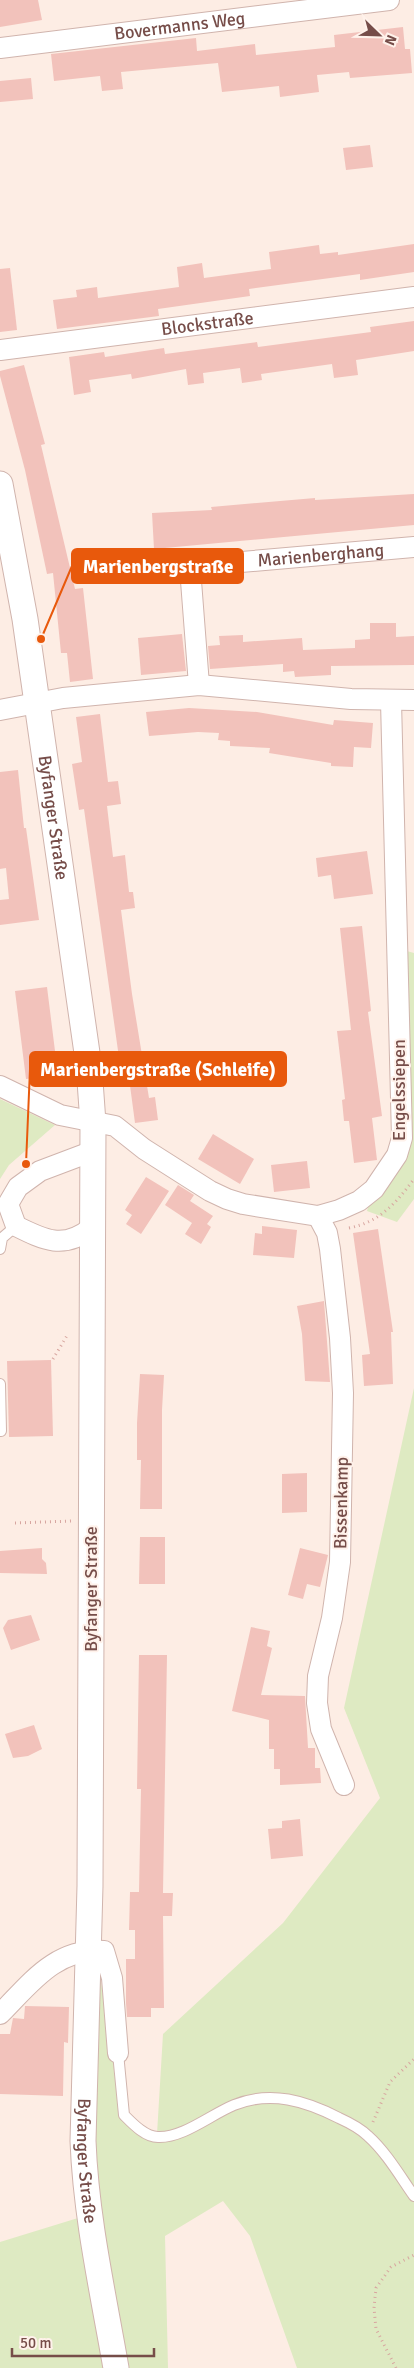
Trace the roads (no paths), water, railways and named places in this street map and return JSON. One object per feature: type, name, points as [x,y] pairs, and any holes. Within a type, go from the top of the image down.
[{"type":"street","name":"Bovermanns Weg","points":[[0,48],[241,9],[389,0]]},
{"type":"street","name":"Blockstraße","points":[[0,350],[414,297]]},
{"type":"street","name":"Byfanger Straße","points":[[0,484],[38,702],[89,1067],[93,1123],[91,1228],[91,1704],[84,2178],[116,2368]]},
{"type":"street","name":"Marienberghang","points":[[199,685],[191,581],[195,573],[206,565],[414,547]]},
{"type":"street","points":[[0,710],[63,698],[199,685],[352,699],[414,700]]},
{"type":"street","name":"Engelssiepen","points":[[0,1086],[60,1115],[115,1126],[144,1149],[210,1191],[243,1204],[318,1216],[339,1210],[359,1201],[374,1189],[397,1156],[402,1138],[391,701]]},
{"type":"street","points":[[91,1228],[71,1240],[53,1241],[16,1226],[8,1204],[18,1187],[40,1171],[93,1151]]},
{"type":"street","name":"Bissenkamp","points":[[318,1216],[327,1233],[330,1249],[340,1338],[343,1393],[340,1562],[332,1618],[318,1676],[317,1703],[320,1729],[344,1785]]},
{"type":"street","points":[[0,2014],[48,1966],[56,1961],[88,1950],[104,1951],[112,1978],[118,2052]]},
{"type":"lane","points":[[0,1250],[2,1238],[16,1226]]},
{"type":"lane","points":[[0,1384],[1,1430]]},
{"type":"lane","points":[[118,2052],[124,2115],[144,2132],[156,2137],[179,2134],[236,2105],[261,2098],[294,2100],[319,2107],[354,2125],[369,2136],[414,2196]]},
{"type":"place","name":"Marienbergstraße","points":[[41,639]]},
{"type":"place","name":"Marienbergstraße (Schleife)","points":[[26,1164]]}]
